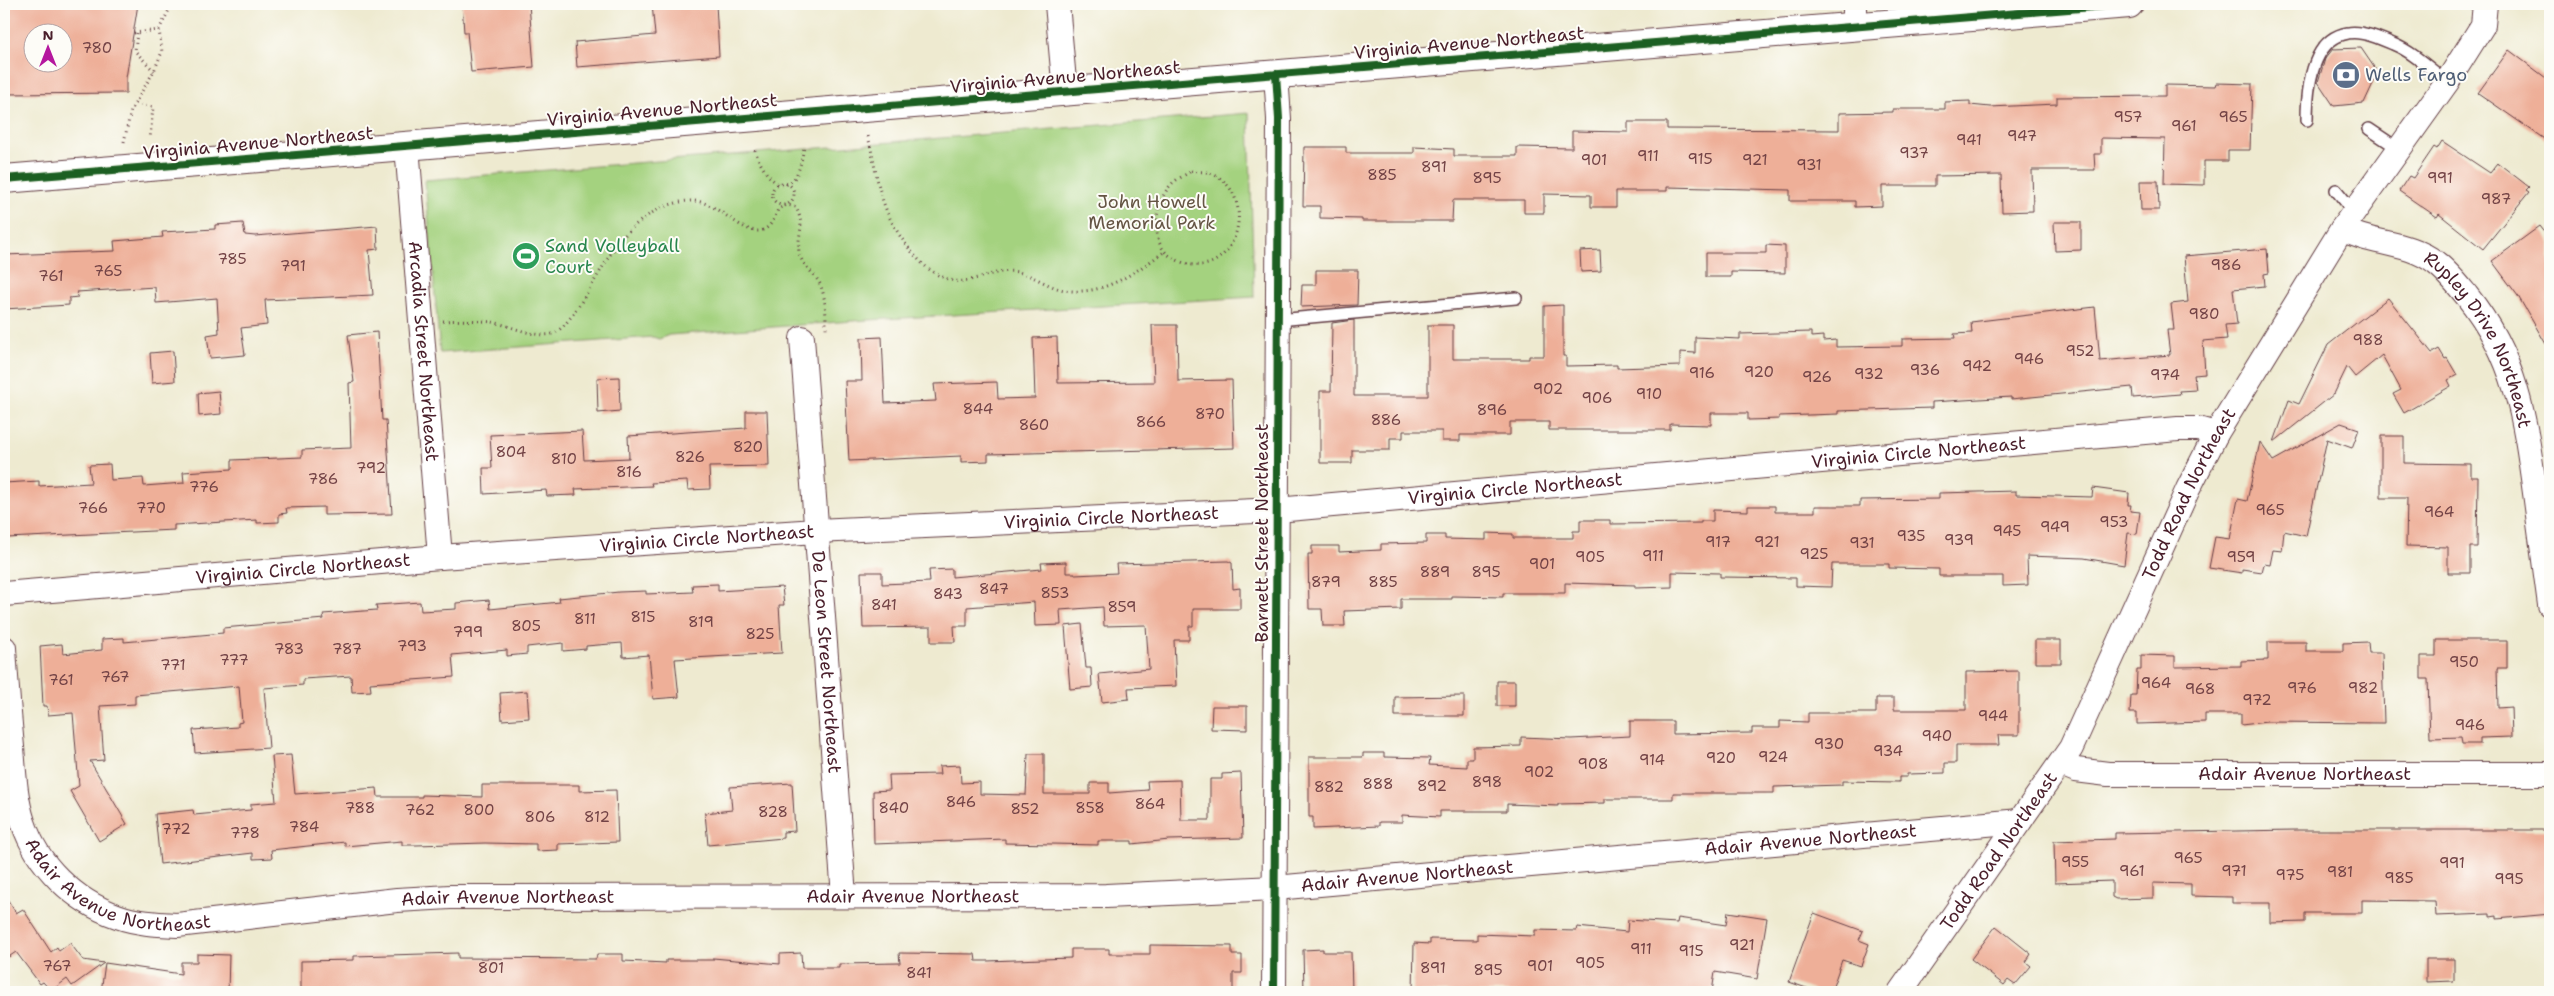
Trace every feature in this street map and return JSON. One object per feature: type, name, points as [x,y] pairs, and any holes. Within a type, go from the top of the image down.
[{"type":"street","points":[[1057,4],[1064,92]]},
{"type":"street","name":"Virginia Avenue Northeast","points":[[4,179],[1276,74],[1855,15],[2129,4]]},
{"type":"street","name":"Todd Road Northeast","points":[[1900,992],[2061,764],[2075,739],[2188,489],[2216,434],[2348,220],[2447,82],[2484,25],[2486,4]]},
{"type":"street","name":"Barnett Street Northeast","points":[[1274,992],[1279,119],[1276,74]]},
{"type":"street","name":"Arcadia Street Northeast","points":[[407,146],[440,558]]},
{"type":"street","name":"Rupley Drive Northeast","points":[[2348,220],[2357,237],[2406,246],[2436,263],[2478,310],[2496,339],[2515,381],[2525,422],[2550,606]]},
{"type":"street","name":"De Leon Street Northeast","points":[[802,338],[844,896]]},
{"type":"street","name":"Virginia Circle Northeast","points":[[4,594],[440,558],[816,531],[1277,510],[2178,429],[2198,429],[2216,434]]},
{"type":"street","name":"Adair Avenue Northeast","points":[[4,648],[15,786],[23,822],[39,855],[59,880],[86,901],[117,916],[145,923],[177,925],[396,900],[450,897],[1106,896],[1275,888],[2020,821]]},
{"type":"street","name":"Adair Avenue Northeast","points":[[2061,764],[2076,770],[2108,774],[2550,774]]},
{"type":"lane","points":[[2306,120],[2308,86],[2322,51],[2334,38],[2350,32],[2394,44],[2447,82]]},
{"type":"lane","points":[[2369,129],[2399,149]]},
{"type":"lane","points":[[2336,190],[2348,220]]},
{"type":"lane","points":[[1278,320],[1516,298]]},
{"type":"path","points":[[124,142],[131,110],[154,71],[162,52],[160,30],[172,4]]},
{"type":"path","points":[[154,71],[135,51],[135,33],[160,30]]},
{"type":"path","points":[[136,103],[153,107],[150,139]]},
{"type":"path","points":[[868,136],[876,179],[891,224],[921,264],[934,274],[956,281],[1002,270],[1020,272],[1062,290],[1088,291],[1131,276],[1164,252]]},
{"type":"path","points":[[804,147],[792,180],[775,187],[772,194],[775,202],[796,207],[800,216],[802,229],[800,252],[804,264],[819,282],[824,295],[826,330]]},
{"type":"path","points":[[421,323],[448,320],[492,322],[537,334],[553,334],[585,298],[593,280],[624,236],[648,216],[675,204],[702,202],[754,232],[762,232],[770,227],[778,209],[791,202],[794,194],[791,187],[777,182],[770,177],[758,161],[755,150]]},
{"type":"path","points":[[1191,171],[1209,173],[1226,183],[1236,196],[1239,216],[1234,240],[1224,255],[1205,266],[1183,264],[1164,252],[1156,229],[1158,205],[1170,186],[1191,171]]},
{"type":"green space","name":"John Howell Memorial Park","points":[[1249,113],[1254,297],[852,321],[669,335],[659,339],[653,337],[440,353],[425,180]]},
{"type":"building","points":[[4,4],[138,4],[126,78],[126,93],[4,94]]},
{"type":"building","points":[[462,4],[529,4],[534,67],[471,72],[467,32],[464,32]]},
{"type":"building","points":[[652,4],[716,4],[719,56],[577,67],[575,42],[655,35]]},
{"type":"building","name":"Wells Fargo","points":[[2361,48],[2378,73],[2364,103],[2334,106],[2318,82],[2325,59],[2333,49]]},
{"type":"building","points":[[2509,50],[2550,81],[2550,143],[2478,93]]},
{"type":"building","points":[[2216,83],[2252,84],[2250,150],[2228,150],[2228,161],[2204,161],[2204,185],[2164,184],[2165,139],[2101,138],[2101,154],[2094,154],[2095,170],[2032,170],[2033,211],[2002,212],[2001,175],[1935,176],[1935,186],[1882,186],[1882,206],[1855,207],[1855,201],[1790,201],[1790,190],[1667,187],[1667,191],[1616,191],[1616,207],[1591,207],[1591,195],[1544,194],[1544,213],[1524,213],[1524,200],[1453,200],[1452,221],[1362,221],[1362,219],[1320,218],[1320,206],[1303,206],[1304,147],[1346,147],[1346,153],[1414,153],[1414,147],[1454,149],[1454,156],[1517,156],[1517,147],[1572,148],[1572,131],[1628,132],[1628,122],[1667,122],[1667,129],[1839,130],[1839,113],[1893,112],[1893,109],[1945,109],[1945,102],[1970,101],[1970,105],[1990,107],[2057,104],[2057,97],[2165,96],[2165,85],[2215,86]]},
{"type":"building","points":[[2442,141],[2490,173],[2498,163],[2529,187],[2526,190],[2529,192],[2483,249],[2439,214],[2437,217],[2399,191],[2409,176],[2413,178],[2434,147],[2437,149]]},
{"type":"building","points":[[2140,181],[2158,181],[2159,210],[2141,210]]},
{"type":"building","points":[[2054,222],[2081,222],[2081,250],[2055,251]]},
{"type":"building","points":[[243,223],[245,235],[255,236],[377,226],[378,249],[369,250],[373,295],[265,300],[267,325],[241,328],[245,355],[210,358],[207,335],[219,333],[217,298],[156,303],[155,287],[77,292],[78,297],[69,298],[69,305],[4,309],[4,255],[115,251],[114,241],[163,237],[162,232],[215,229],[215,225]]},
{"type":"building","points":[[2540,226],[2550,239],[2550,351],[2518,296],[2492,261]]},
{"type":"building","points":[[1766,245],[1785,246],[1785,273],[1731,272],[1731,277],[1706,277],[1706,253],[1766,253]]},
{"type":"building","points":[[2267,249],[2269,273],[2264,274],[2265,286],[2233,289],[2237,324],[2225,325],[2227,339],[2203,341],[2205,374],[2194,375],[2196,390],[2179,391],[2180,394],[2133,398],[2132,387],[2011,399],[2011,397],[1932,402],[1932,408],[1838,411],[1838,414],[1779,416],[1779,419],[1748,420],[1748,413],[1711,413],[1711,425],[1670,424],[1670,430],[1549,430],[1549,422],[1510,422],[1510,435],[1460,435],[1460,441],[1442,441],[1442,431],[1403,431],[1403,438],[1390,438],[1390,450],[1352,450],[1352,463],[1320,463],[1320,391],[1331,391],[1332,323],[1354,320],[1354,396],[1428,396],[1428,325],[1453,325],[1453,359],[1529,359],[1529,356],[1544,356],[1544,306],[1563,305],[1563,356],[1566,356],[1566,366],[1617,365],[1617,368],[1680,366],[1680,352],[1695,353],[1695,337],[1740,339],[1740,334],[1811,332],[1811,337],[1823,336],[1823,341],[1836,340],[1836,347],[1902,346],[1902,339],[1955,338],[1954,334],[1972,333],[1971,322],[2095,307],[2100,361],[2170,355],[2167,330],[2174,330],[2171,304],[2188,302],[2184,256]]},
{"type":"building","points":[[1600,250],[1601,271],[1581,272],[1580,251]]},
{"type":"building","points":[[1316,270],[1358,270],[1357,305],[1301,307],[1302,285],[1316,285]]},
{"type":"building","points":[[2388,298],[2432,353],[2439,349],[2445,359],[2447,358],[2457,375],[2448,380],[2451,386],[2404,413],[2393,394],[2401,390],[2382,355],[2355,377],[2347,367],[2334,394],[2274,442],[2289,400],[2299,404],[2328,345]]},
{"type":"building","points":[[1152,325],[1177,325],[1178,381],[1232,380],[1234,448],[988,454],[988,461],[961,462],[961,456],[849,461],[845,381],[862,381],[861,338],[882,337],[885,403],[936,401],[934,384],[997,382],[998,399],[1035,398],[1033,338],[1057,337],[1058,383],[1154,382]]},
{"type":"building","points":[[377,332],[382,420],[386,420],[392,514],[324,515],[324,507],[286,508],[287,513],[279,514],[279,522],[257,523],[257,520],[174,525],[174,530],[7,538],[4,483],[39,481],[39,486],[91,483],[89,465],[110,464],[111,480],[143,478],[144,486],[184,483],[183,472],[232,469],[232,460],[302,457],[302,450],[351,448],[349,383],[354,382],[348,335]]},
{"type":"building","points":[[173,351],[175,381],[152,383],[150,353]]},
{"type":"building","points":[[619,377],[620,411],[598,413],[597,378]]},
{"type":"building","points":[[219,391],[221,414],[199,416],[198,393]]},
{"type":"building","points":[[746,411],[767,411],[769,466],[709,467],[710,489],[688,490],[687,481],[651,483],[652,486],[575,489],[576,495],[547,496],[546,490],[484,494],[483,468],[492,468],[490,435],[582,431],[584,460],[629,458],[628,436],[746,428]]},
{"type":"building","points":[[2341,423],[2359,429],[2352,448],[2327,439],[2306,536],[2284,531],[2282,551],[2273,550],[2270,565],[2264,564],[2262,572],[2242,569],[2242,573],[2209,568],[2215,537],[2230,539],[2238,499],[2247,501],[2260,442],[2273,461]]},
{"type":"building","points":[[2381,436],[2404,436],[2404,463],[2471,464],[2471,477],[2478,477],[2477,547],[2470,547],[2470,573],[2448,573],[2448,547],[2406,546],[2407,498],[2381,498]]},
{"type":"building","points":[[2093,488],[2129,493],[2128,505],[2131,505],[2130,511],[2140,512],[2137,534],[2128,533],[2124,565],[2084,558],[2027,556],[2028,585],[2003,586],[2003,576],[1939,576],[1939,569],[1889,568],[1889,564],[1832,564],[1831,587],[1796,586],[1796,578],[1720,577],[1720,573],[1672,572],[1672,587],[1635,588],[1635,585],[1565,583],[1565,593],[1503,593],[1503,597],[1452,596],[1452,599],[1401,599],[1401,609],[1344,611],[1345,626],[1323,626],[1322,609],[1309,609],[1308,554],[1312,554],[1312,546],[1339,546],[1339,552],[1381,550],[1381,544],[1426,543],[1426,535],[1445,535],[1445,539],[1486,540],[1486,533],[1513,534],[1513,538],[1573,538],[1573,531],[1580,531],[1580,520],[1610,520],[1610,524],[1701,523],[1701,521],[1713,521],[1713,510],[1748,511],[1748,506],[1775,506],[1775,512],[1815,512],[1815,506],[1860,506],[1860,500],[1939,499],[1939,493],[2016,491],[2016,495],[2092,497]]},
{"type":"building","points":[[1228,561],[1232,563],[1233,589],[1240,588],[1240,609],[1193,609],[1193,626],[1189,626],[1189,640],[1174,640],[1176,686],[1128,688],[1129,699],[1102,702],[1099,674],[1149,669],[1146,625],[1104,626],[1103,607],[1060,610],[1061,625],[1035,626],[1034,602],[967,607],[967,626],[954,626],[955,642],[931,642],[931,627],[863,628],[861,572],[882,572],[882,584],[930,582],[929,570],[952,569],[952,577],[1042,569],[1041,563],[1066,562],[1066,573],[1075,573],[1075,575],[1117,573],[1116,564]]},
{"type":"building","points":[[718,584],[718,591],[782,587],[784,605],[779,605],[782,653],[675,659],[679,697],[653,699],[649,655],[623,657],[622,643],[586,646],[586,649],[563,651],[563,643],[527,647],[527,654],[507,656],[507,650],[452,655],[454,677],[370,683],[371,691],[352,692],[351,676],[303,679],[303,685],[264,688],[269,748],[195,753],[193,730],[238,727],[238,723],[242,722],[239,686],[135,695],[135,704],[100,706],[104,760],[90,761],[127,824],[99,841],[70,791],[79,786],[73,713],[48,715],[47,706],[43,706],[40,646],[62,644],[63,654],[102,650],[102,639],[124,638],[124,642],[223,633],[223,628],[324,619],[323,614],[377,610],[376,605],[420,602],[421,611],[456,609],[456,603],[489,600],[490,609],[560,602],[559,598],[619,592],[646,591],[646,594],[693,592],[692,585]]},
{"type":"building","points":[[1082,624],[1086,668],[1091,668],[1092,687],[1070,689],[1065,626]]},
{"type":"building","points":[[2035,640],[2061,640],[2061,663],[2035,663]]},
{"type":"building","points":[[2436,640],[2507,640],[2507,668],[2497,668],[2498,708],[2511,707],[2512,737],[2480,738],[2480,744],[2462,744],[2461,737],[2430,738],[2428,679],[2421,679],[2421,656],[2436,656]]},
{"type":"building","points":[[2268,642],[2306,642],[2306,651],[2343,651],[2343,643],[2368,642],[2369,653],[2382,653],[2384,723],[2267,722],[2241,725],[2241,714],[2205,714],[2205,722],[2137,724],[2137,713],[2130,713],[2131,695],[2136,695],[2137,670],[2141,670],[2141,655],[2175,656],[2175,667],[2241,666],[2241,661],[2268,660]]},
{"type":"building","points":[[2019,671],[2019,735],[1998,735],[1999,745],[1956,745],[1956,763],[1945,763],[1945,773],[1907,774],[1907,777],[1899,777],[1899,782],[1842,781],[1842,785],[1774,787],[1774,793],[1673,793],[1673,799],[1605,799],[1605,803],[1558,804],[1558,806],[1507,804],[1507,811],[1440,811],[1440,817],[1402,815],[1402,822],[1379,822],[1379,826],[1313,829],[1313,817],[1309,817],[1309,757],[1363,757],[1363,753],[1384,753],[1384,757],[1430,758],[1429,765],[1467,767],[1467,759],[1473,759],[1473,747],[1521,746],[1521,737],[1571,739],[1630,736],[1630,721],[1673,721],[1673,734],[1752,733],[1752,728],[1780,728],[1780,721],[1808,722],[1808,713],[1876,713],[1876,698],[1894,698],[1894,710],[1966,710],[1966,672]]},
{"type":"building","points":[[1497,681],[1515,681],[1515,706],[1497,706]]},
{"type":"building","points":[[527,691],[529,718],[502,720],[500,693]]},
{"type":"building","points":[[1464,696],[1464,716],[1395,716],[1395,697]]},
{"type":"building","points":[[1212,706],[1247,706],[1247,730],[1211,729]]},
{"type":"building","points":[[1028,754],[1044,754],[1044,794],[1090,794],[1090,783],[1109,783],[1109,793],[1148,790],[1147,781],[1180,780],[1181,820],[1210,820],[1210,779],[1222,779],[1222,774],[1241,773],[1243,838],[1169,840],[1132,844],[1132,841],[1098,841],[1098,845],[1005,843],[1005,839],[874,844],[873,791],[890,790],[889,775],[940,774],[939,766],[960,765],[961,783],[980,782],[980,794],[1026,795]]},
{"type":"building","points":[[291,755],[295,794],[377,788],[378,797],[422,797],[422,795],[482,797],[482,785],[579,785],[579,791],[616,790],[618,842],[558,844],[558,850],[536,851],[536,844],[402,845],[402,841],[345,846],[345,842],[271,850],[272,858],[253,859],[253,853],[160,864],[155,814],[193,810],[194,815],[251,810],[251,804],[276,802],[272,756]]},
{"type":"building","points":[[792,783],[795,831],[783,832],[783,838],[708,845],[705,813],[732,810],[730,787]]},
{"type":"building","points":[[2296,830],[2550,830],[2550,914],[2497,919],[2497,916],[2490,917],[2490,914],[2436,916],[2435,901],[2362,900],[2362,913],[2305,913],[2305,922],[2270,923],[2270,903],[2232,903],[2232,897],[2191,896],[2191,884],[2153,883],[2153,898],[2116,899],[2112,897],[2112,881],[2055,883],[2054,841],[2115,839],[2115,833]]},
{"type":"building","points":[[4,894],[16,913],[23,909],[51,952],[57,947],[59,951],[70,943],[83,960],[104,963],[72,986],[67,979],[51,991],[43,982],[40,984],[16,952],[4,960]]},
{"type":"building","points":[[1728,912],[1767,918],[1757,979],[1715,972],[1712,992],[1413,992],[1414,943],[1430,944],[1430,939],[1477,940],[1477,934],[1535,936],[1535,930],[1576,931],[1577,927],[1627,932],[1628,920],[1677,923],[1678,918],[1726,925]]},
{"type":"building","points":[[1814,913],[1863,931],[1859,940],[1869,944],[1861,966],[1842,960],[1831,992],[1818,992],[1789,982]]},
{"type":"building","points":[[1996,926],[2031,954],[2026,962],[2031,966],[2015,985],[2008,980],[2004,985],[1971,959]]},
{"type":"building","points":[[1150,945],[1232,946],[1232,955],[1242,955],[1242,973],[1233,973],[1233,992],[301,992],[301,961],[354,960],[354,956],[458,953],[458,958],[596,959],[597,954],[623,954],[623,961],[666,963],[666,960],[713,960],[713,958],[780,964],[780,954],[801,953],[802,968],[839,968],[839,964],[900,963],[899,953],[975,954],[976,961],[987,961],[1071,958],[1071,949],[1109,949],[1109,954],[1150,954]]},
{"type":"building","points":[[1323,949],[1323,952],[1351,952],[1352,992],[1304,992],[1303,950]]},
{"type":"building","points":[[197,954],[229,955],[228,992],[101,992],[105,963],[181,974],[181,962],[197,962]]},
{"type":"building","points":[[2426,959],[2454,959],[2454,981],[2426,982]]},
{"type":"cycle path","points":[[4,179],[2129,4]]},
{"type":"cycle path","points":[[1274,992],[1279,119],[1276,74]]},
{"type":"place","name":"Wells Fargo","points":[[2346,75]]},
{"type":"place","name":"Sand Volleyball Court","points":[[526,256]]}]
